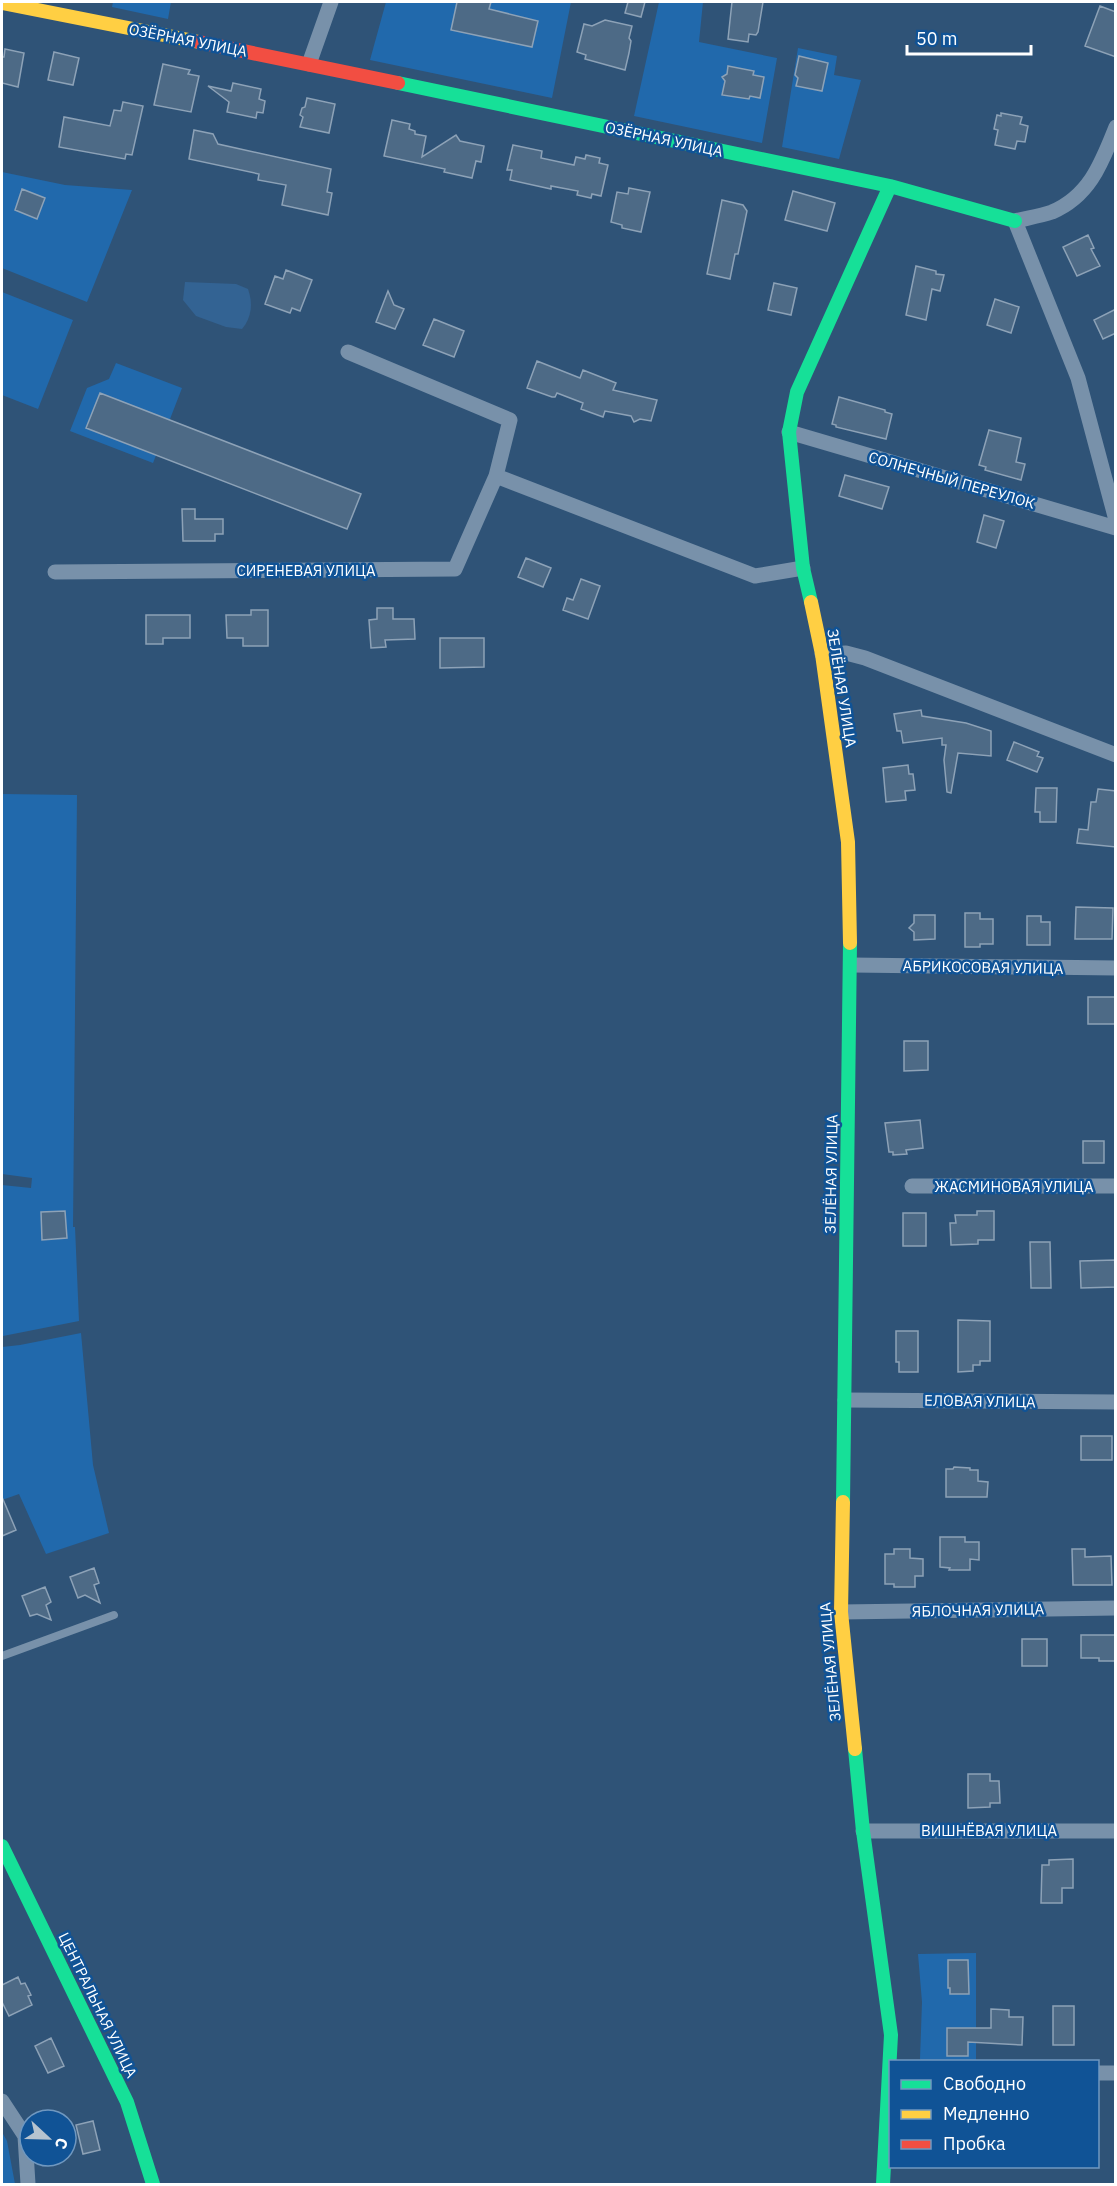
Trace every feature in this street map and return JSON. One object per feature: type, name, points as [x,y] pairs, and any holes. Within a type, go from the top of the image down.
[{"type":"street","points":[[309,64],[331,2]]},
{"type":"street","name":"ОЗЁРНАЯ УЛИЦА","points":[[2,3],[309,64],[890,186],[1015,221]]},
{"type":"street","points":[[1116,127],[1101,166],[1079,195],[1052,212],[1015,221],[1078,378],[1116,520]]},
{"type":"street","name":"ЗЕЛЁНАЯ УЛИЦА","points":[[890,186],[797,392],[789,432],[804,568],[822,654],[848,842],[851,965],[841,1612],[864,1831],[891,2036],[890,2060]]},
{"type":"street","points":[[348,352],[510,420],[496,476],[755,576],[804,568]]},
{"type":"street","name":"СОЛНЕЧНЫЙ ПЕРЕУЛОК","points":[[789,432],[1116,528]]},
{"type":"street","name":"СИРЕНЕВАЯ УЛИЦА","points":[[56,572],[455,569],[496,476]]},
{"type":"street","points":[[822,654],[846,652],[865,658],[1116,755]]},
{"type":"street","name":"АБРИКОСОВАЯ УЛИЦА","points":[[851,965],[1116,968]]},
{"type":"street","name":"ЖАСМИНОВАЯ УЛИЦА","points":[[912,1186],[1116,1186]]},
{"type":"street","name":"ЕЛОВАЯ УЛИЦА","points":[[845,1400],[1116,1402]]},
{"type":"street","name":"ЯБЛОЧНАЯ УЛИЦА","points":[[841,1612],[1116,1608]]},
{"type":"street","name":"ВИШНЁВАЯ УЛИЦА","points":[[864,1831],[1116,1831]]},
{"type":"street","name":"ЦЕНТРАЛЬНАЯ УЛИЦА","points":[[2,1846],[127,2102],[153,2184]]},
{"type":"street","points":[[1099,2073],[1116,2073]]},
{"type":"street","name":"ЗЕЛЁНАЯ УЛИЦА","points":[[883,2184],[889,2089]]},
{"type":"street","points":[[2,2101],[25,2136],[28,2184]]},
{"type":"lane","points":[[2,1656],[114,1615]]},
{"type":"shaded area","points":[[113,2],[171,2],[168,19],[112,7]]},
{"type":"shaded area","points":[[386,2],[571,2],[552,98],[370,60]]},
{"type":"shaded area","points":[[659,2],[703,2],[699,42],[777,58],[762,143],[634,116]]},
{"type":"shaded area","points":[[798,48],[837,56],[834,75],[861,80],[839,159],[782,147]]},
{"type":"shaded area","points":[[2,172],[65,185],[132,190],[87,302],[2,268]]},
{"type":"shaded area","points":[[185,282],[236,284],[248,289],[251,310],[242,329],[226,327],[196,316],[183,300]]},
{"type":"shaded area","points":[[2,292],[73,320],[38,409],[2,395]]},
{"type":"shaded area","points":[[116,363],[182,388],[153,463],[70,431],[87,388],[109,379]]},
{"type":"shaded area","points":[[2,794],[77,795],[73,1227],[75,1227],[79,1321],[3,1336],[2,1185],[31,1188],[32,1178],[2,1174]]},
{"type":"shaded area","points":[[81,1333],[93,1465],[109,1533],[46,1554],[19,1494],[2,1500],[2,1347]]},
{"type":"shaded area","points":[[976,1953],[976,2060],[920,2059],[922,2002],[918,1954]]},
{"type":"shaded area","points":[[2,2132],[7,2141],[15,2184],[2,2184]]},
{"type":"building","points":[[457,2],[491,2],[489,9],[538,21],[532,47],[451,30]]},
{"type":"building","points":[[628,2],[645,2],[641,17],[625,13]]},
{"type":"building","points":[[732,2],[763,2],[758,32],[756,35],[749,34],[748,42],[728,39]]},
{"type":"building","points":[[1100,6],[1116,12],[1116,57],[1085,46]]},
{"type":"building","points":[[605,20],[632,26],[625,70],[585,59],[586,55],[577,52],[584,24],[592,26]]},
{"type":"building","points":[[5,49],[24,53],[18,87],[2,83],[2,57],[4,57]]},
{"type":"building","points":[[54,52],[79,58],[73,85],[48,80]]},
{"type":"building","points":[[799,56],[828,63],[822,91],[796,86],[798,78],[795,75]]},
{"type":"building","points":[[163,64],[190,70],[188,74],[199,76],[191,112],[154,105]]},
{"type":"building","points":[[728,66],[754,71],[753,75],[764,77],[760,98],[750,96],[749,99],[722,95],[725,81],[722,77],[727,74]]},
{"type":"building","points":[[233,83],[261,89],[259,99],[265,101],[263,113],[257,112],[256,118],[227,112],[229,102],[208,86],[231,91]]},
{"type":"building","points":[[307,98],[335,104],[329,133],[300,127],[303,117],[300,115]]},
{"type":"building","points":[[123,102],[143,106],[132,155],[126,154],[125,159],[59,147],[64,117],[110,126],[114,110],[121,111]]},
{"type":"building","points":[[1001,113],[1022,117],[1020,124],[1028,126],[1025,142],[1017,141],[1015,149],[995,145],[998,130],[994,129],[997,115],[1001,116]]},
{"type":"building","points":[[392,120],[410,124],[409,129],[415,131],[415,134],[426,136],[422,157],[456,135],[460,141],[484,146],[481,162],[476,161],[472,178],[444,172],[445,169],[384,156]]},
{"type":"building","points":[[194,130],[213,134],[218,144],[331,169],[327,192],[332,193],[328,215],[282,205],[286,185],[258,180],[259,174],[189,159]]},
{"type":"building","points":[[513,145],[542,151],[541,158],[574,165],[576,157],[585,159],[586,155],[600,158],[599,163],[608,165],[601,196],[592,194],[591,198],[577,195],[578,191],[551,186],[551,189],[510,180],[512,170],[507,170]]},
{"type":"building","points":[[629,188],[650,192],[641,232],[622,228],[622,225],[611,222],[617,192],[628,194]]},
{"type":"building","points":[[22,189],[45,198],[37,219],[15,210]]},
{"type":"building","points":[[793,191],[835,203],[827,231],[785,220]]},
{"type":"building","points":[[722,200],[743,205],[747,211],[730,279],[707,274]]},
{"type":"building","points":[[1088,235],[1094,248],[1091,249],[1100,266],[1077,276],[1063,247]]},
{"type":"building","points":[[916,266],[944,275],[940,291],[932,289],[926,320],[906,315]]},
{"type":"building","points":[[286,270],[312,280],[300,311],[292,308],[290,313],[265,304],[275,276],[283,279]]},
{"type":"building","points":[[774,283],[797,288],[791,315],[768,310]]},
{"type":"building","points":[[388,291],[394,305],[404,309],[395,329],[376,322]]},
{"type":"building","points":[[995,299],[1019,307],[1011,333],[987,325]]},
{"type":"building","points":[[1116,309],[1116,333],[1103,339],[1094,320]]},
{"type":"building","points":[[434,319],[464,331],[454,357],[423,345]]},
{"type":"building","points":[[537,361],[580,378],[583,370],[616,383],[613,390],[657,400],[651,421],[640,419],[634,422],[631,416],[605,411],[603,417],[581,409],[583,403],[557,393],[555,397],[552,397],[527,388]]},
{"type":"building","points":[[100,393],[361,494],[347,529],[86,428]]},
{"type":"building","points":[[839,397],[892,414],[886,439],[836,427],[832,424]]},
{"type":"building","points":[[989,430],[1021,438],[1016,462],[1025,464],[1021,480],[985,470],[986,467],[979,465]]},
{"type":"building","points":[[845,475],[889,487],[882,509],[839,496]]},
{"type":"building","points":[[182,509],[195,509],[195,519],[223,519],[223,534],[215,534],[215,541],[183,541]]},
{"type":"building","points":[[984,515],[1004,521],[996,548],[977,542]]},
{"type":"building","points":[[526,558],[551,568],[543,587],[518,577]]},
{"type":"building","points":[[581,579],[600,586],[588,619],[563,610],[567,598],[573,600]]},
{"type":"building","points":[[377,608],[393,608],[393,619],[414,619],[415,639],[385,640],[386,647],[371,648],[369,620],[377,619]]},
{"type":"building","points":[[251,610],[268,610],[268,646],[243,646],[243,638],[227,638],[226,615],[251,615]]},
{"type":"building","points":[[146,615],[190,615],[190,638],[163,638],[163,644],[146,644]]},
{"type":"building","points":[[440,638],[484,638],[484,667],[440,668]]},
{"type":"building","points":[[921,710],[922,716],[966,723],[991,731],[991,756],[958,753],[951,793],[947,792],[944,760],[946,745],[942,745],[942,738],[903,743],[901,731],[897,731],[894,714]]},
{"type":"building","points":[[1014,742],[1039,752],[1037,756],[1043,758],[1037,772],[1007,760]]},
{"type":"building","points":[[908,765],[909,774],[913,774],[915,790],[905,791],[906,800],[886,802],[883,768]]},
{"type":"building","points":[[1036,788],[1057,788],[1056,822],[1040,822],[1040,812],[1035,812]]},
{"type":"building","points":[[1098,789],[1116,791],[1116,847],[1077,843],[1079,829],[1088,830],[1091,802],[1096,802]]},
{"type":"building","points":[[1076,907],[1113,908],[1112,939],[1075,939]]},
{"type":"building","points":[[965,913],[980,913],[980,919],[993,919],[993,944],[965,947]]},
{"type":"building","points":[[914,915],[935,915],[935,939],[914,940],[914,932],[909,928],[914,923]]},
{"type":"building","points":[[1027,916],[1041,916],[1041,922],[1050,922],[1050,945],[1027,945]]},
{"type":"building","points":[[1088,997],[1116,997],[1116,1024],[1088,1024]]},
{"type":"building","points":[[904,1041],[928,1041],[928,1070],[904,1071]]},
{"type":"building","points":[[920,1120],[923,1148],[906,1150],[907,1154],[893,1155],[893,1152],[889,1152],[885,1123]]},
{"type":"building","points":[[1083,1141],[1104,1141],[1104,1163],[1083,1163]]},
{"type":"building","points":[[65,1211],[67,1238],[42,1240],[41,1212]]},
{"type":"building","points":[[977,1211],[994,1211],[994,1240],[978,1240],[978,1244],[951,1245],[950,1223],[956,1223],[955,1215],[977,1215]]},
{"type":"building","points":[[903,1213],[926,1213],[926,1246],[903,1246]]},
{"type":"building","points":[[1030,1242],[1050,1242],[1051,1288],[1031,1288]]},
{"type":"building","points":[[1116,1260],[1116,1287],[1081,1288],[1080,1261]]},
{"type":"building","points":[[958,1320],[990,1321],[990,1361],[980,1361],[980,1365],[973,1365],[973,1371],[958,1372]]},
{"type":"building","points":[[896,1331],[918,1331],[918,1372],[899,1372],[899,1362],[896,1362]]},
{"type":"building","points":[[1081,1436],[1112,1436],[1112,1460],[1081,1460]]},
{"type":"building","points":[[954,1467],[978,1470],[978,1481],[988,1482],[987,1497],[946,1497],[946,1469]]},
{"type":"building","points":[[2,1497],[16,1530],[2,1536]]},
{"type":"building","points":[[940,1537],[965,1537],[965,1542],[979,1542],[979,1560],[970,1559],[970,1570],[949,1570],[950,1568],[940,1567]]},
{"type":"building","points":[[894,1549],[910,1549],[910,1558],[923,1559],[923,1576],[915,1576],[915,1587],[894,1587],[894,1584],[885,1584],[885,1554],[894,1554]]},
{"type":"building","points":[[1072,1549],[1085,1549],[1085,1557],[1111,1556],[1112,1585],[1073,1585]]},
{"type":"building","points":[[94,1568],[99,1583],[94,1585],[100,1603],[85,1595],[78,1598],[70,1577]]},
{"type":"building","points":[[45,1587],[51,1602],[46,1605],[51,1620],[37,1614],[30,1616],[22,1596]]},
{"type":"building","points":[[1081,1635],[1116,1635],[1116,1661],[1081,1658]]},
{"type":"building","points":[[1022,1639],[1047,1639],[1047,1666],[1022,1666]]},
{"type":"building","points":[[968,1774],[990,1774],[990,1781],[999,1781],[1000,1803],[990,1803],[990,1807],[968,1808]]},
{"type":"building","points":[[1073,1859],[1073,1888],[1062,1888],[1062,1903],[1041,1903],[1042,1865],[1049,1865],[1049,1860]]},
{"type":"building","points":[[948,1960],[968,1960],[969,1994],[950,1994]]},
{"type":"building","points":[[18,1977],[21,1984],[25,1983],[31,1995],[28,1996],[32,2005],[9,2016],[2,2002],[2,1985]]},
{"type":"building","points":[[1053,2006],[1074,2006],[1074,2045],[1053,2045]]},
{"type":"building","points":[[991,2009],[1009,2010],[1009,2017],[1023,2017],[1022,2045],[968,2042],[968,2056],[947,2056],[947,2028],[991,2028]]},
{"type":"building","points":[[51,2038],[64,2066],[48,2073],[35,2046]]},
{"type":"building","points":[[93,2121],[100,2150],[83,2154],[78,2125]]},
{"type":"traffic: fast","points":[[398,83],[890,186],[1015,221]]},
{"type":"traffic: fast","points":[[811,602],[803,568],[789,432],[797,392],[890,186]]},
{"type":"traffic: fast","points":[[843,1502],[850,943]]},
{"type":"traffic: fast","points":[[855,1749],[863,1831],[891,2035],[890,2060]]},
{"type":"traffic: fast","points":[[2,1846],[127,2102],[153,2184]]},
{"type":"traffic: fast","points":[[883,2184],[889,2072]]},
{"type":"traffic: slow","points":[[2,3],[199,42]]},
{"type":"traffic: slow","points":[[811,602],[822,654],[848,842],[850,943]]},
{"type":"traffic: slow","points":[[843,1502],[841,1612],[855,1749]]},
{"type":"traffic: jam","points":[[199,42],[398,83]]}]
